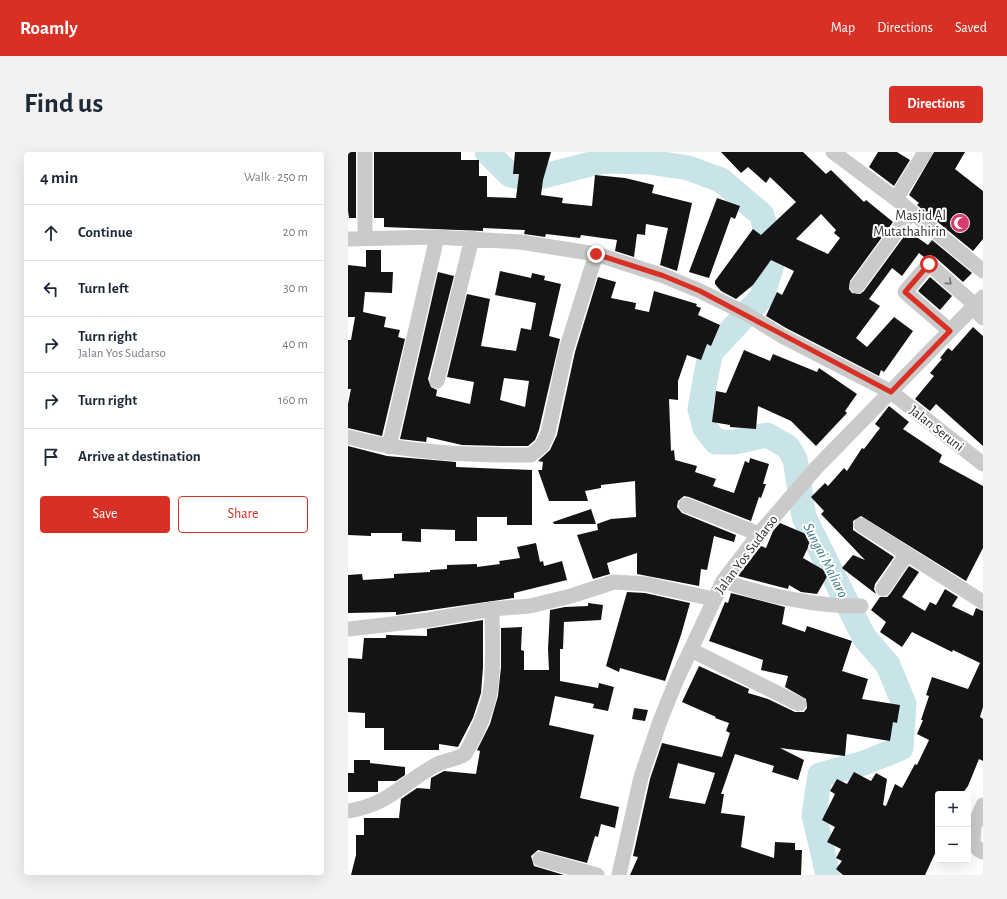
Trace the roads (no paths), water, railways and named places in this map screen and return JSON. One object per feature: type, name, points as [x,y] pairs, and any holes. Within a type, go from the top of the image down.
[{"type":"street","points":[[365,152],[365,238]]},
{"type":"street","points":[[833,152],[896,199],[983,272]]},
{"type":"street","points":[[896,199],[925,152]]},
{"type":"street","points":[[857,286],[911,212]]},
{"type":"street","points":[[390,447],[437,237]]},
{"type":"street","name":"Jalan Seruni","points":[[348,239],[437,237],[520,242],[596,254],[664,276],[700,291],[751,317],[782,336],[891,392],[983,464]]},
{"type":"street","points":[[437,381],[472,238]]},
{"type":"street","points":[[348,437],[390,447],[454,455],[531,455],[542,446],[548,433],[566,350],[596,254]]},
{"type":"street","points":[[950,331],[905,292],[929,264],[979,307]]},
{"type":"street","name":"Jalan Yos Sudarso","points":[[619,875],[641,777],[660,721],[714,598],[723,581],[759,534],[816,468],[950,331],[979,307]]},
{"type":"street","points":[[686,506],[759,534]]},
{"type":"street","points":[[861,525],[906,555],[983,602]]},
{"type":"street","points":[[883,589],[906,555]]},
{"type":"street","points":[[723,581],[745,588],[836,607],[861,606]]},
{"type":"street","points":[[348,629],[428,620],[492,609],[548,602],[614,582],[646,584],[714,598]]},
{"type":"street","points":[[348,811],[374,805],[393,795],[434,766],[465,754],[476,735],[486,709],[491,686],[492,609]]},
{"type":"street","points":[[691,650],[799,704]]},
{"type":"street","points":[[983,805],[974,827],[973,843],[983,852]]},
{"type":"street","points":[[540,858],[597,875]]},
{"type":"waterway","name":"Sungai Maliaro","points":[[487,152],[510,175],[532,179],[603,161],[649,162],[688,168],[721,180],[762,215],[773,261],[762,297],[711,352],[700,409],[705,428],[716,442],[734,442],[767,435],[788,447],[795,459],[804,517],[864,637],[888,665],[904,704],[901,748],[864,763],[820,775],[814,815],[828,875]]},
{"type":"waterway","points":[[597,152],[603,161]]},
{"type":"place","name":"Masjid Al Mutathahirin","points":[[960,223]]}]
